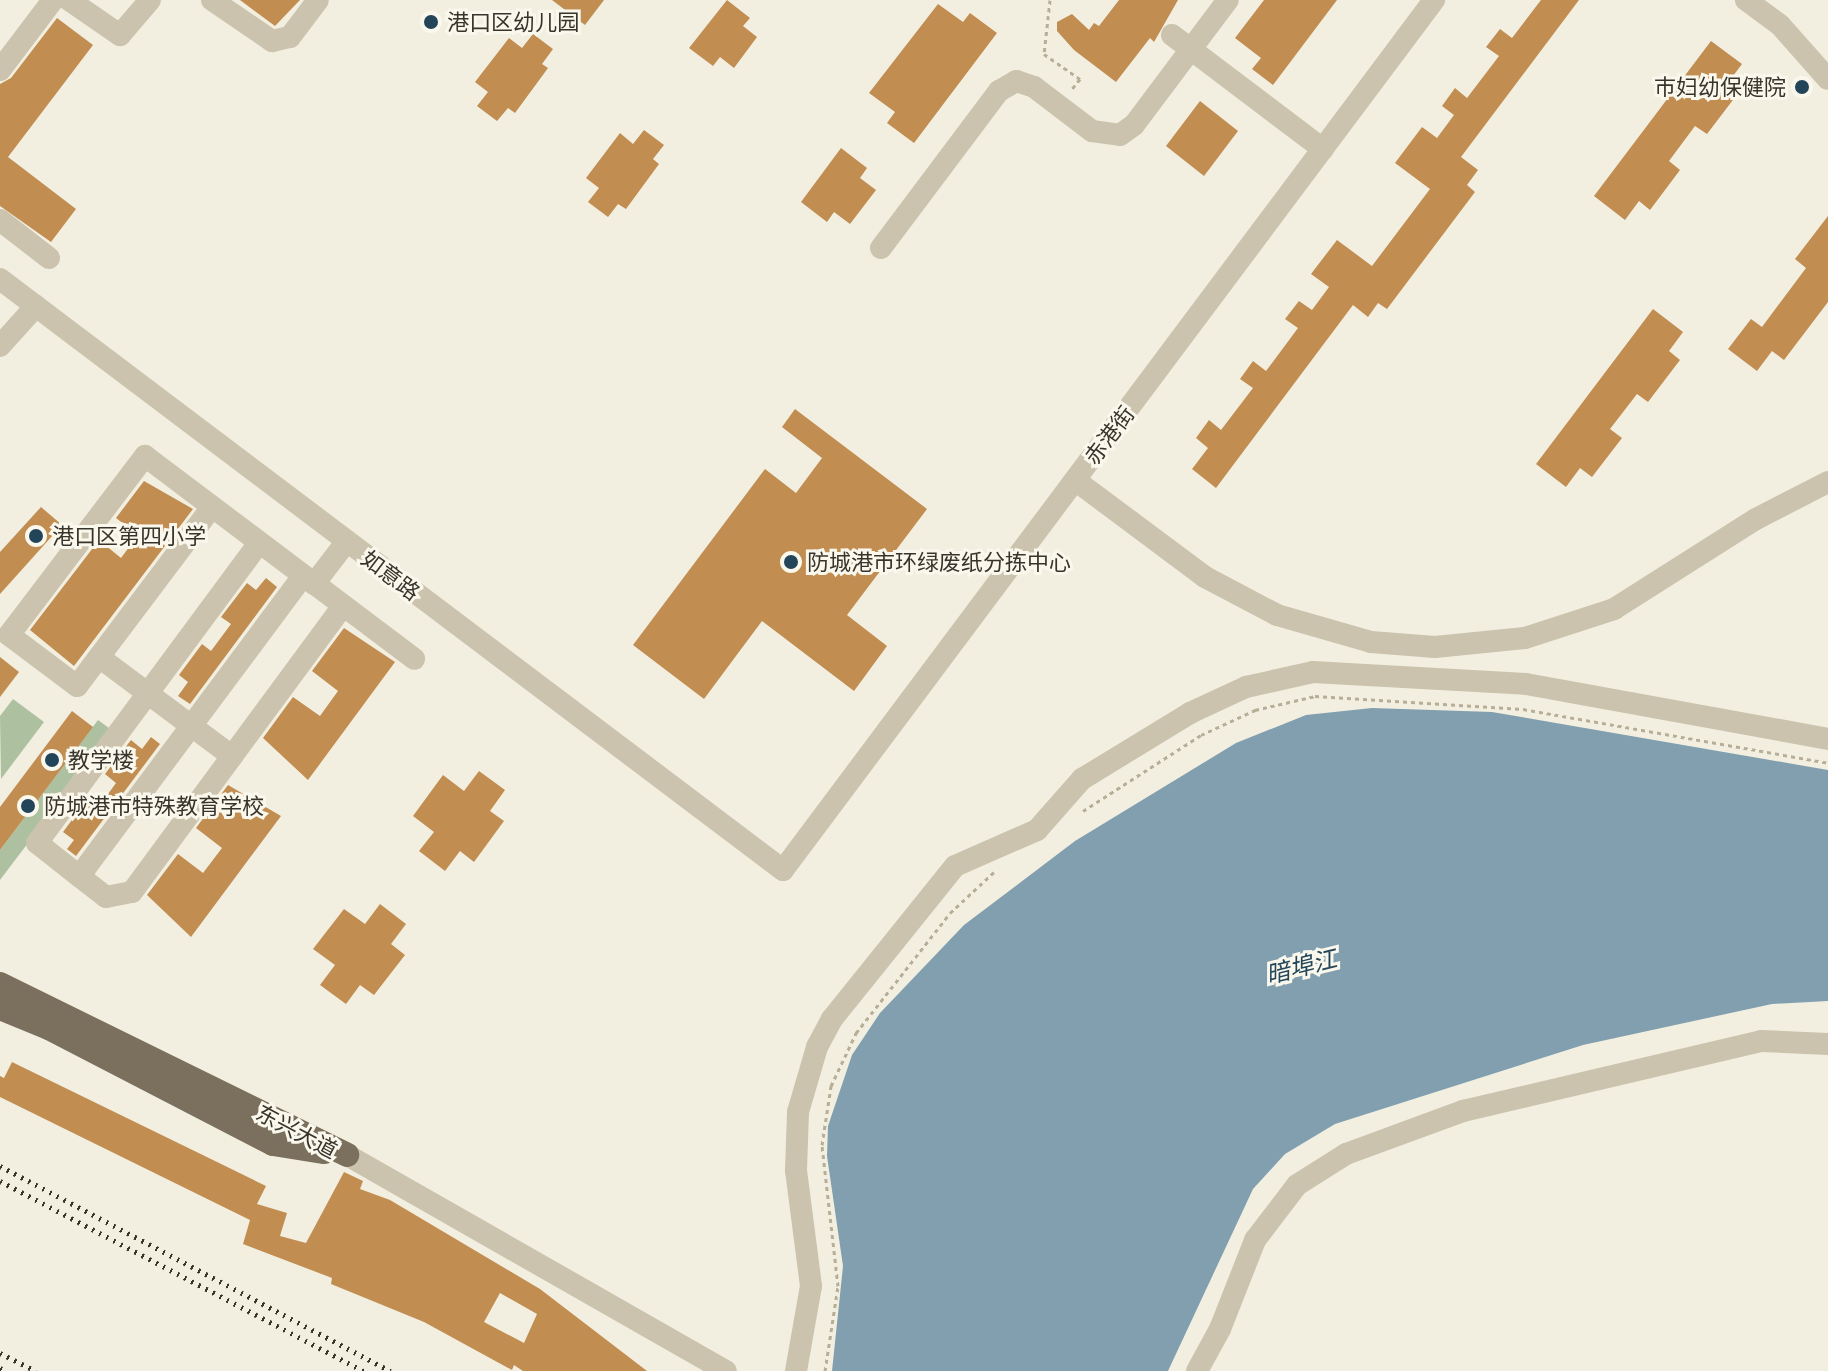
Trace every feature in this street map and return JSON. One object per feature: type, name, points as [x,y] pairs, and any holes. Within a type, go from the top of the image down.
[{"type":"main road","name":"东兴大道","points":[[0,984],[347,1155]]},
{"type":"main road","name":"东兴大道","points":[[0,1008],[49,1028],[273,1144],[347,1155]]},
{"type":"street","points":[[0,70],[53,0]]},
{"type":"street","points":[[69,0],[120,35],[150,0]]},
{"type":"street","points":[[212,0],[272,41],[290,37],[318,0]]},
{"type":"street","points":[[881,248],[999,91],[1016,81],[1034,87],[1092,131],[1120,135],[1134,125],[1228,0]]},
{"type":"street","name":"赤港街","points":[[783,870],[1434,0]]},
{"type":"street","points":[[1746,0],[1780,25],[1828,79]]},
{"type":"street","points":[[1172,35],[1323,149]]},
{"type":"street","points":[[0,220],[49,258]]},
{"type":"street","name":"如意路","points":[[0,279],[783,870]]},
{"type":"street","points":[[0,346],[36,306]]},
{"type":"street","points":[[212,507],[77,686],[9,635],[145,456],[414,659]]},
{"type":"street","points":[[1075,480],[1205,577],[1277,615],[1371,642],[1435,647],[1525,638],[1614,609],[1756,519],[1828,482]]},
{"type":"street","points":[[79,876],[191,726],[309,580],[347,541]]},
{"type":"street","points":[[259,543],[37,843],[106,897],[132,892],[343,606]]},
{"type":"street","points":[[99,657],[232,756]]},
{"type":"street","points":[[796,1371],[811,1286],[795,1144],[798,1112],[817,1047],[832,1019],[955,866],[1037,830],[1082,779],[1190,713],[1246,687],[1313,672],[1526,684],[1828,739]]},
{"type":"street","points":[[1197,1371],[1220,1329],[1255,1240],[1297,1185],[1346,1154],[1463,1111],[1746,1044],[1828,1044]]},
{"type":"street","points":[[347,1155],[726,1371]]},
{"type":"path","points":[[1050,0],[1044,54],[1080,79],[1059,106]]},
{"type":"path","points":[[1072,818],[1201,735],[1255,710],[1315,696],[1523,709],[1828,763]]},
{"type":"path","points":[[825,1371],[838,1286],[822,1145],[831,1086],[856,1033],[950,913],[996,870]]},
{"type":"green space","points":[[13,699],[44,722],[1,779],[0,716]]},
{"type":"green space","points":[[98,720],[113,731],[0,880],[0,850]]},
{"type":"water","name":"暗埠江","points":[[1372,708],[1492,712],[1828,770],[1828,1001],[1772,1004],[1583,1045],[1335,1124],[1285,1154],[1253,1189],[1168,1371],[832,1371],[843,1266],[827,1156],[828,1126],[852,1055],[880,1013],[964,925],[1075,841],[1236,743],[1306,715]]},
{"type":"building","points":[[240,0],[300,0],[275,26]]},
{"type":"building","points":[[552,0],[604,0],[585,25]]},
{"type":"building","points":[[727,0],[750,18],[743,26],[757,37],[734,68],[720,57],[713,66],[689,48]]},
{"type":"building","points":[[1119,0],[1178,0],[1154,42],[1150,38],[1116,82],[1074,50],[1057,31],[1057,22],[1072,14],[1089,30],[1094,23],[1099,26]]},
{"type":"building","points":[[1264,0],[1337,0],[1273,85],[1252,69],[1261,58],[1235,38]]},
{"type":"building","points":[[1541,0],[1579,0],[1461,157],[1478,170],[1467,185],[1475,192],[1387,309],[1378,303],[1368,317],[1353,305],[1216,488],[1192,469],[1208,448],[1196,438],[1209,420],[1221,430],[1253,388],[1240,379],[1253,361],[1266,371],[1298,328],[1285,319],[1299,301],[1312,310],[1329,287],[1311,274],[1337,240],[1372,266],[1430,189],[1395,163],[1422,127],[1437,138],[1454,115],[1442,106],[1455,88],[1467,98],[1499,56],[1486,47],[1500,29],[1512,38]]},
{"type":"building","points":[[938,4],[963,22],[970,13],[997,33],[914,143],[887,123],[895,112],[869,93]]},
{"type":"building","points":[[57,18],[93,45],[8,157],[76,209],[51,242],[0,206],[0,84],[11,78]]},
{"type":"building","points":[[533,34],[553,49],[542,64],[548,68],[515,113],[508,108],[497,121],[477,106],[488,92],[475,82],[509,38],[522,48]]},
{"type":"building","points":[[1711,41],[1742,64],[1727,84],[1739,92],[1707,134],[1695,126],[1669,161],[1680,170],[1650,210],[1639,201],[1625,220],[1594,196]]},
{"type":"building","points":[[1200,101],[1238,131],[1204,176],[1166,146]]},
{"type":"building","points":[[644,130],[664,145],[653,159],[659,164],[626,209],[618,204],[608,217],[588,202],[599,188],[586,178],[620,133],[633,144]]},
{"type":"building","points":[[841,148],[867,168],[860,178],[876,190],[850,224],[834,212],[827,222],[801,202]]},
{"type":"building","points":[[1828,216],[1828,302],[1784,360],[1772,351],[1757,371],[1728,349],[1751,319],[1762,327],[1806,268],[1795,259]]},
{"type":"building","points":[[1653,309],[1683,332],[1669,351],[1680,360],[1648,402],[1637,394],[1610,429],[1622,438],[1592,477],[1580,468],[1566,487],[1536,464]]},
{"type":"building","name":"防城港市环绿废纸分拣中心","points":[[795,409],[927,509],[847,615],[887,646],[854,691],[762,621],[704,699],[633,645],[765,469],[796,493],[822,458],[782,427]]},
{"type":"building","points":[[144,481],[193,509],[74,666],[30,630],[99,540],[121,558],[138,535],[116,518]]},
{"type":"building","points":[[41,507],[62,525],[0,594],[0,552]]},
{"type":"building","points":[[266,578],[277,587],[190,704],[178,696],[188,682],[179,675],[202,644],[211,651],[231,624],[221,617],[247,583],[256,590]]},
{"type":"building","points":[[344,628],[395,662],[308,780],[263,738],[293,697],[320,716],[338,691],[312,671]]},
{"type":"building","points":[[0,657],[19,672],[0,697]]},
{"type":"building","name":"教学楼","points":[[72,711],[93,727],[0,850],[0,807]]},
{"type":"building","points":[[151,737],[160,744],[76,856],[67,849],[74,840],[63,832],[86,801],[97,809],[116,783],[105,774],[131,740],[142,749]]},
{"type":"building","points":[[479,771],[505,790],[490,811],[504,821],[474,862],[460,851],[445,871],[419,851],[434,832],[413,816],[443,775],[464,791]]},
{"type":"building","points":[[228,785],[281,816],[191,937],[147,895],[178,854],[203,873],[222,848],[196,828]]},
{"type":"building","points":[[380,904],[406,924],[391,944],[405,955],[374,995],[360,985],[346,1004],[320,985],[335,965],[313,949],[344,909],[365,924]]},
{"type":"building","points":[[12,1062],[266,1186],[257,1204],[287,1213],[280,1236],[306,1243],[344,1172],[363,1181],[360,1189],[390,1200],[540,1289],[647,1371],[523,1371],[514,1365],[512,1370],[424,1322],[331,1284],[332,1278],[243,1244],[250,1220],[0,1097],[0,1076],[4,1078]],"holes":[[[500,1293],[537,1314],[524,1343],[484,1322]]]},
{"type":"railway","points":[[0,1166],[390,1371]]},
{"type":"railway","points":[[0,1181],[364,1371]]},
{"type":"railway","points":[[0,1353],[36,1371]]},
{"type":"railway","points":[[0,1368],[5,1371]]},
{"type":"place","name":"港口区幼儿园","points":[[431,22]]},
{"type":"place","name":"巿妇幼保健院","points":[[1802,87]]},
{"type":"place","name":"港口区第四小学","points":[[36,536]]},
{"type":"place","name":"防城港市环绿废纸分拣中心","points":[[791,562]]},
{"type":"place","name":"教学楼","points":[[52,760]]},
{"type":"place","name":"防城港市特殊教育学校","points":[[28,806]]}]
